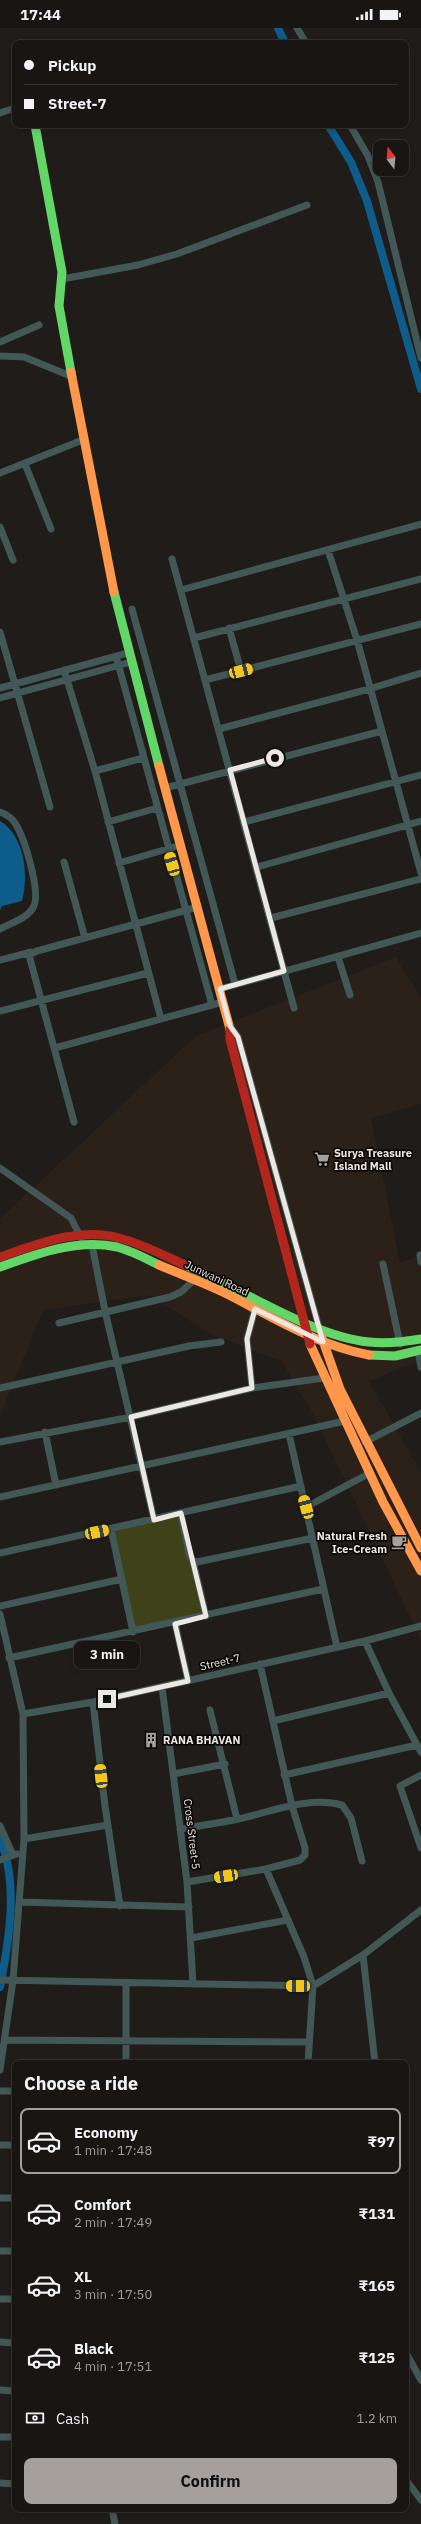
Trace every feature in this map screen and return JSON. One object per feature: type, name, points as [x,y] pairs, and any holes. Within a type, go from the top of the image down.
[{"type":"street","points":[[297,28],[304,40]]},
{"type":"street","points":[[0,113],[12,109]]},
{"type":"street","points":[[36,128],[62,280],[59,306],[110,577],[165,788],[230,1026],[230,1039],[289,1260],[306,1336],[324,1378],[370,1473],[421,1571]]},
{"type":"street","points":[[352,128],[368,156],[378,182],[421,358]]},
{"type":"street","points":[[62,280],[164,258],[307,205]]},
{"type":"street","points":[[0,342],[38,326]]},
{"type":"street","points":[[0,356],[24,357],[73,377]]},
{"type":"street","points":[[0,473],[85,439]]},
{"type":"street","points":[[25,464],[51,529]]},
{"type":"street","points":[[181,590],[421,524]]},
{"type":"street","points":[[0,528],[13,560]]},
{"type":"street","points":[[328,550],[357,640],[369,689],[421,873]]},
{"type":"street","points":[[172,559],[271,918],[294,1008]]},
{"type":"street","points":[[194,638],[421,579]]},
{"type":"street","points":[[132,609],[236,984]]},
{"type":"street","points":[[205,680],[421,624]]},
{"type":"street","points":[[229,628],[241,671]]},
{"type":"street","points":[[0,632],[50,807]]},
{"type":"street","points":[[0,688],[116,656],[130,657]]},
{"type":"street","points":[[116,656],[212,1005]]},
{"type":"street","points":[[0,698],[119,665],[130,657]]},
{"type":"street","points":[[64,670],[95,771],[134,925],[161,1019]]},
{"type":"street","points":[[219,729],[369,689],[421,673]]},
{"type":"street","points":[[165,788],[382,731]]},
{"type":"street","points":[[95,771],[143,758]]},
{"type":"street","points":[[244,822],[421,775]]},
{"type":"street","points":[[108,822],[157,808]]},
{"type":"street","points":[[0,812],[14,821],[20,831],[37,895],[33,909],[0,929]]},
{"type":"street","points":[[257,867],[421,821]]},
{"type":"street","points":[[119,863],[181,846]]},
{"type":"street","points":[[64,862],[85,938]]},
{"type":"street","points":[[271,918],[421,879]]},
{"type":"street","points":[[0,960],[198,907]]},
{"type":"street","points":[[220,989],[421,933]]},
{"type":"street","points":[[31,952],[29,960],[55,1048],[74,1122]]},
{"type":"street","points":[[338,957],[350,995]]},
{"type":"street","points":[[0,1011],[148,973]]},
{"type":"street","points":[[55,1048],[223,1002]]},
{"type":"street","points":[[230,1026],[238,1037],[299,1258],[333,1374],[365,1442],[421,1548]]},
{"type":"street","points":[[0,1168],[71,1218],[83,1246]]},
{"type":"street","name":"Junwani Road","points":[[0,1267],[14,1257],[56,1240],[80,1236],[112,1236],[134,1243],[228,1284],[320,1331],[368,1343],[400,1344],[421,1339]]},
{"type":"street","points":[[92,1245],[105,1311],[154,1520]]},
{"type":"street","name":"Junwani Road","points":[[0,1257],[14,1257],[92,1245],[110,1246],[132,1253],[194,1280],[255,1309],[306,1336],[323,1342],[372,1356],[399,1355],[420,1351]]},
{"type":"street","points":[[289,1260],[299,1258]]},
{"type":"street","points":[[383,1264],[400,1344]]},
{"type":"street","points":[[59,1323],[170,1297],[181,1292],[194,1280]]},
{"type":"street","points":[[252,1388],[247,1339],[255,1309]]},
{"type":"street","points":[[0,1388],[189,1346],[221,1342]]},
{"type":"street","points":[[420,1351],[421,1367]]},
{"type":"street","points":[[0,1442],[45,1432],[131,1417],[252,1388],[324,1378]]},
{"type":"street","points":[[365,1442],[421,1413]]},
{"type":"street","points":[[0,1497],[142,1467],[345,1421]]},
{"type":"street","points":[[45,1432],[56,1485]]},
{"type":"street","points":[[289,1434],[337,1647]]},
{"type":"street","points":[[306,1507],[370,1473]]},
{"type":"street","points":[[0,1553],[154,1520],[301,1486]]},
{"type":"street","points":[[181,1513],[189,1554],[193,1561],[206,1616]]},
{"type":"street","points":[[111,1529],[133,1632]]},
{"type":"street","points":[[193,1561],[203,1561],[313,1538]]},
{"type":"street","points":[[0,1606],[122,1579]]},
{"type":"street","points":[[9,1658],[175,1624],[323,1589]]},
{"type":"street","points":[[0,1614],[23,1714],[24,1839],[13,1980],[0,2070]]},
{"type":"street","points":[[175,1624],[188,1681]]},
{"type":"street","name":"Street-7","points":[[23,1714],[93,1702],[162,1687],[365,1641],[421,1626]]},
{"type":"street","points":[[365,1641],[389,1693],[421,1752]]},
{"type":"street","points":[[187,1882],[266,1869],[300,1860],[305,1855],[305,1848],[284,1775],[260,1664]]},
{"type":"street","name":"Cross Street-5","points":[[162,1687],[187,1882],[193,1984]]},
{"type":"street","points":[[273,1722],[389,1693]]},
{"type":"street","points":[[93,1702],[108,1825],[120,1906]]},
{"type":"street","points":[[210,1710],[225,1764],[237,1819]]},
{"type":"street","points":[[284,1775],[417,1745]]},
{"type":"street","points":[[173,1774],[225,1764]]},
{"type":"street","points":[[421,1775],[400,1786],[421,1848]]},
{"type":"street","points":[[180,1829],[237,1819],[292,1806],[321,1802],[342,1805],[351,1818],[362,1861]]},
{"type":"street","points":[[24,1839],[108,1825]]},
{"type":"street","points":[[0,1826],[13,1855]]},
{"type":"street","points":[[0,1860],[24,1852]]},
{"type":"street","points":[[266,1869],[288,1920],[312,1986],[308,2060]]},
{"type":"street","points":[[20,1902],[189,1907]]},
{"type":"street","points":[[0,1980],[126,1984],[312,1986],[363,1955],[421,1910]]},
{"type":"street","points":[[191,1938],[288,1920]]},
{"type":"street","points":[[363,1955],[375,2060]]},
{"type":"street","points":[[126,1984],[126,2060]]},
{"type":"street","points":[[5,2040],[309,2042]]},
{"type":"street","points":[[0,2091],[12,2092]]},
{"type":"street","points":[[0,2144],[12,2145]]},
{"type":"street","points":[[0,2198],[12,2198]]},
{"type":"street","points":[[0,2251],[12,2251]]},
{"type":"street","points":[[0,2299],[12,2300]]},
{"type":"street","points":[[0,2342],[12,2343]]},
{"type":"street","points":[[409,2358],[421,2380]]},
{"type":"street","points":[[0,2390],[12,2391]]},
{"type":"street","points":[[0,2436],[12,2437]]},
{"type":"street","points":[[0,2483],[12,2484]]},
{"type":"street","points":[[409,2484],[421,2500]]},
{"type":"street","points":[[113,2512],[115,2524]]},
{"type":"shaded area","points":[[396,957],[421,997],[421,1104],[371,1118],[400,1263],[421,1255],[421,1360],[369,1381],[421,1472],[421,1640],[315,1418],[281,1361],[213,1335],[149,1295],[43,1310],[0,1416],[0,1219],[196,1036]]},
{"type":"green space","points":[[181,1513],[206,1616],[133,1632],[111,1529]]},
{"type":"water","points":[[0,821],[15,836],[20,846],[25,869],[25,880],[22,901],[2,906],[0,910]]},
{"type":"waterway","points":[[278,28],[284,40]]},
{"type":"waterway","points":[[330,128],[351,162],[367,201],[421,389]]},
{"type":"waterway","points":[[0,1839],[6,1856],[11,1893],[9,1932],[0,1987]]},
{"type":"traffic: fast","points":[[36,128],[62,272],[59,306],[71,372]]},
{"type":"traffic: fast","points":[[114,592],[159,766]]},
{"type":"traffic: fast","points":[[0,1267],[57,1249],[87,1244],[117,1247],[159,1265]]},
{"type":"traffic: fast","points":[[187,1266],[300,1321],[324,1331],[347,1338],[376,1343],[421,1339]]},
{"type":"traffic: fast","points":[[369,1355],[395,1356],[421,1350]]},
{"type":"traffic: slow","points":[[71,372],[114,592]]},
{"type":"traffic: slow","points":[[159,766],[230,1029]]},
{"type":"traffic: slow","points":[[159,1265],[219,1290],[314,1338],[331,1345],[369,1355]]},
{"type":"traffic: slow","points":[[322,1338],[340,1389],[421,1548]]},
{"type":"traffic: slow","points":[[310,1344],[383,1502],[421,1571]]},
{"type":"traffic: jam","points":[[230,1029],[230,1039],[310,1344]]},
{"type":"traffic: jam","points":[[0,1257],[59,1238],[89,1234],[119,1238],[154,1250],[187,1266]]},
{"type":"place","name":"Surya Treasure Island Mall","points":[[322,1159]]},
{"type":"place","name":"Natural Fresh Ice-Cream","points":[[399,1542]]},
{"type":"place","name":"RANA BHAVAN","points":[[151,1740]]},
{"type":"route","points":[[107,1699],[188,1681],[175,1624],[206,1616],[193,1561],[189,1554],[181,1513],[154,1520],[131,1417],[252,1388],[246,1354],[247,1339],[255,1309],[306,1336],[323,1342],[238,1037],[230,1026],[220,989],[284,971],[230,770],[275,758]]}]
